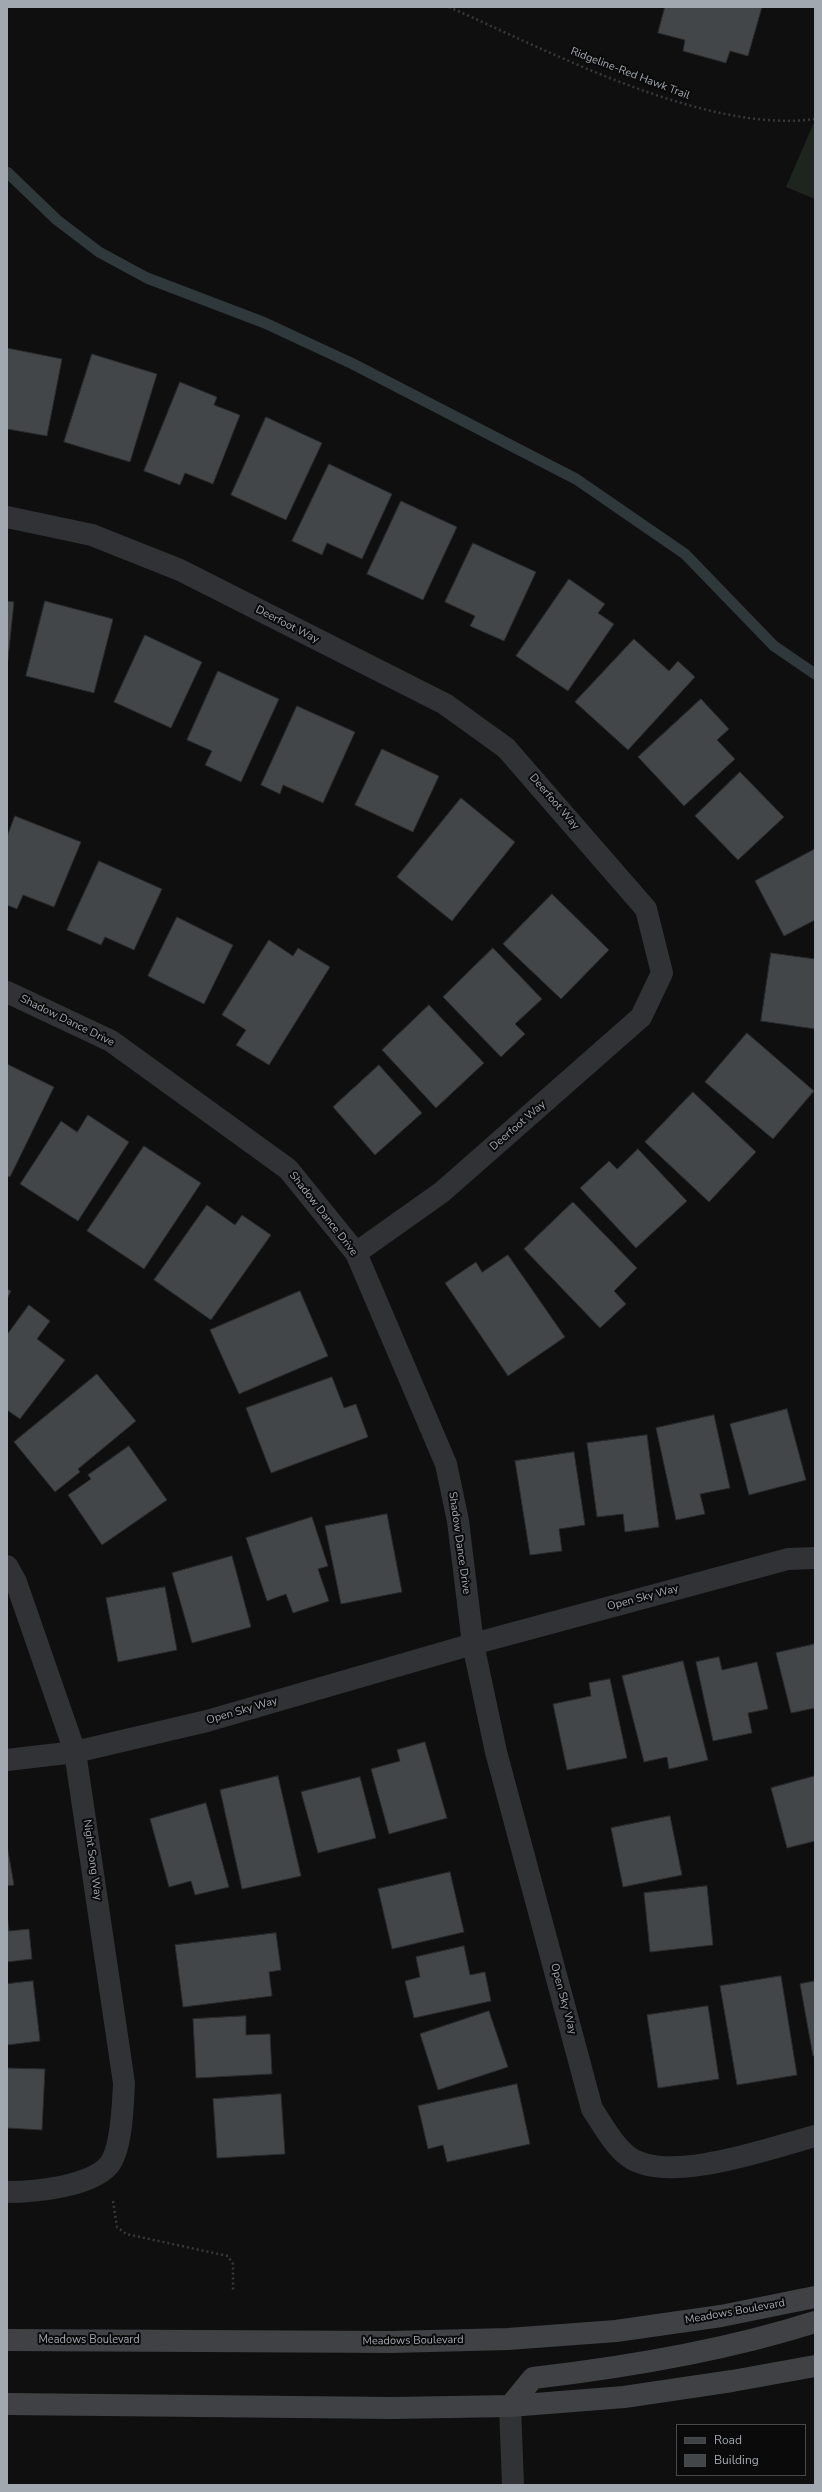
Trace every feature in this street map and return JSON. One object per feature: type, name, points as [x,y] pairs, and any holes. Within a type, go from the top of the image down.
[{"type":"main road","name":"Meadows Boulevard","points":[[7,2340],[391,2342],[508,2340],[616,2331],[721,2316],[815,2297]]},
{"type":"main road","points":[[510,2406],[533,2378],[677,2356],[776,2334],[815,2322]]},
{"type":"main road","points":[[7,2404],[392,2408],[510,2406],[624,2396],[732,2381],[815,2366]]},
{"type":"street","name":"Deerfoot Way","points":[[7,517],[92,535],[180,570],[445,704],[506,748],[646,909],[662,973],[641,1017],[442,1192],[356,1253]]},
{"type":"street","name":"Shadow Dance Drive","points":[[7,992],[111,1041],[288,1169],[356,1253],[446,1464],[458,1521],[473,1644]]},
{"type":"street","name":"Open Sky Way","points":[[7,1760],[75,1752],[207,1721],[473,1644],[788,1559],[815,1558]]},
{"type":"street","name":"Night Song Way","points":[[7,1566],[22,1596],[75,1752],[124,2083],[123,2110],[118,2140],[109,2164]]},
{"type":"street","name":"Open Sky Way","points":[[473,1644],[496,1752],[592,2109],[610,2136],[629,2157],[662,2168],[697,2166],[815,2136]]},
{"type":"street","points":[[7,2192],[35,2192],[59,2188],[93,2176],[109,2164]]},
{"type":"street","points":[[510,2406],[513,2485]]},
{"type":"path","name":"Ridgeline-Red Hawk Trail","points":[[449,7],[599,74],[690,106],[747,119],[815,119]]},
{"type":"path","points":[[109,2164],[117,2227],[126,2234],[228,2256],[233,2264],[233,2290]]},
{"type":"shaded area","points":[[815,120],[815,199],[786,187]]},
{"type":"building","points":[[665,7],[762,7],[748,56],[730,51],[726,63],[683,51],[685,40],[658,33]]},
{"type":"building","points":[[7,348],[62,359],[47,436],[7,429]]},
{"type":"building","points":[[92,354],[157,374],[130,462],[64,442]]},
{"type":"building","points":[[180,382],[217,397],[214,405],[240,415],[213,484],[185,473],[180,485],[144,471]]},
{"type":"building","points":[[266,417],[322,443],[286,520],[231,495]]},
{"type":"building","points":[[329,464],[392,494],[362,559],[327,543],[322,555],[292,541]]},
{"type":"building","points":[[401,501],[457,527],[423,600],[367,574]]},
{"type":"building","points":[[473,543],[536,572],[504,641],[470,626],[475,616],[445,602]]},
{"type":"building","points":[[569,579],[605,604],[598,613],[614,624],[568,691],[516,656]]},
{"type":"building","points":[[7,601],[14,602],[7,668]]},
{"type":"building","points":[[45,601],[113,619],[94,693],[26,676]]},
{"type":"building","points":[[145,635],[202,662],[171,728],[114,702]]},
{"type":"building","points":[[634,639],[669,671],[678,661],[695,677],[628,750],[575,702]]},
{"type":"building","points":[[218,671],[279,699],[241,782],[205,765],[212,751],[187,740]]},
{"type":"building","points":[[701,699],[729,729],[717,740],[735,759],[684,806],[638,757]]},
{"type":"building","points":[[297,706],[355,732],[323,803],[283,785],[280,794],[261,785]]},
{"type":"building","points":[[382,749],[439,776],[413,832],[355,805]]},
{"type":"building","points":[[740,772],[784,817],[738,860],[695,816]]},
{"type":"building","points":[[461,798],[515,842],[452,921],[397,877]]},
{"type":"building","points":[[15,816],[81,842],[54,907],[23,895],[17,909],[7,905],[7,837]]},
{"type":"building","points":[[815,849],[815,920],[784,936],[755,881]]},
{"type":"building","points":[[99,861],[162,889],[134,950],[105,937],[101,945],[67,930]]},
{"type":"building","points":[[552,894],[609,950],[561,999],[503,944]]},
{"type":"building","points":[[177,917],[233,945],[204,1004],[148,976]]},
{"type":"building","points":[[269,940],[293,956],[298,948],[330,967],[269,1065],[236,1045],[246,1030],[222,1015]]},
{"type":"building","points":[[493,948],[542,999],[515,1024],[525,1034],[501,1057],[443,997]]},
{"type":"building","points":[[771,953],[815,959],[815,1029],[761,1021]]},
{"type":"building","points":[[429,1005],[484,1063],[436,1108],[382,1050]]},
{"type":"building","points":[[747,1033],[814,1091],[773,1139],[705,1082]]},
{"type":"building","points":[[7,1064],[54,1087],[10,1177],[7,1176]]},
{"type":"building","points":[[379,1065],[422,1113],[375,1155],[333,1107]]},
{"type":"building","points":[[693,1092],[756,1152],[709,1202],[645,1142]]},
{"type":"building","points":[[88,1115],[129,1142],[78,1221],[20,1184],[61,1121],[77,1132]]},
{"type":"building","points":[[144,1146],[201,1183],[144,1269],[87,1231]]},
{"type":"building","points":[[638,1149],[687,1201],[636,1248],[580,1188],[609,1161],[617,1169]]},
{"type":"building","points":[[573,1202],[637,1268],[614,1291],[626,1304],[600,1328],[524,1249]]},
{"type":"building","points":[[207,1205],[235,1225],[242,1215],[271,1235],[211,1320],[154,1280]]},
{"type":"building","points":[[508,1255],[565,1337],[508,1376],[445,1283],[476,1262],[482,1272]]},
{"type":"building","points":[[7,1289],[11,1291],[7,1299]]},
{"type":"building","points":[[300,1291],[328,1356],[239,1394],[210,1330]]},
{"type":"building","points":[[29,1305],[50,1321],[37,1339],[65,1360],[20,1419],[7,1410],[7,1335]]},
{"type":"building","points":[[97,1374],[136,1421],[78,1469],[80,1472],[55,1492],[14,1442]]},
{"type":"building","points":[[332,1377],[344,1408],[356,1404],[368,1437],[271,1473],[246,1408]]},
{"type":"building","points":[[787,1409],[806,1480],[749,1495],[730,1424]]},
{"type":"building","points":[[714,1415],[730,1488],[700,1494],[705,1514],[676,1520],[656,1428]]},
{"type":"building","points":[[647,1435],[659,1527],[625,1532],[623,1514],[597,1517],[587,1443]]},
{"type":"building","points":[[129,1446],[167,1500],[102,1545],[68,1495],[91,1479],[88,1475]]},
{"type":"building","points":[[574,1452],[585,1525],[559,1529],[562,1551],[530,1555],[515,1461]]},
{"type":"building","points":[[387,1514],[402,1592],[341,1604],[325,1526]]},
{"type":"building","points":[[312,1517],[328,1566],[318,1569],[329,1601],[293,1613],[286,1594],[267,1601],[246,1538]]},
{"type":"building","points":[[232,1556],[251,1627],[192,1643],[172,1573]]},
{"type":"building","points":[[165,1587],[177,1650],[118,1662],[106,1598]]},
{"type":"building","points":[[815,1644],[815,1708],[791,1713],[776,1653]]},
{"type":"building","points":[[719,1657],[722,1670],[757,1662],[768,1709],[748,1713],[752,1733],[713,1741],[696,1662]]},
{"type":"building","points":[[683,1661],[708,1760],[669,1769],[667,1757],[644,1762],[622,1676]]},
{"type":"building","points":[[610,1679],[627,1758],[567,1770],[553,1704],[591,1696],[589,1683]]},
{"type":"building","points":[[425,1742],[447,1818],[389,1834],[371,1769],[400,1761],[397,1750]]},
{"type":"building","points":[[278,1776],[301,1876],[242,1889],[220,1790]]},
{"type":"building","points":[[815,1776],[815,1841],[787,1848],[771,1788]]},
{"type":"building","points":[[360,1777],[376,1838],[318,1853],[301,1792]]},
{"type":"building","points":[[206,1803],[229,1887],[195,1895],[191,1881],[169,1887],[150,1819]]},
{"type":"building","points":[[670,1816],[682,1875],[623,1887],[611,1828]]},
{"type":"building","points":[[7,1845],[14,1885],[7,1886]]},
{"type":"building","points":[[450,1872],[464,1932],[392,1949],[378,1889]]},
{"type":"building","points":[[707,1886],[713,1945],[650,1952],[644,1893]]},
{"type":"building","points":[[7,1914],[9,1931],[29,1929],[32,1959],[7,1962]]},
{"type":"building","points":[[276,1933],[281,1970],[269,1972],[272,1996],[183,2007],[175,1945]]},
{"type":"building","points":[[464,1946],[470,1975],[485,1972],[491,2001],[414,2018],[405,1981],[420,1977],[416,1957]]},
{"type":"building","points":[[781,1976],[797,2075],[737,2085],[720,1986]]},
{"type":"building","points":[[33,1981],[40,2041],[7,2045],[7,1984]]},
{"type":"building","points":[[815,1981],[815,2056],[813,2056],[800,1984]]},
{"type":"building","points":[[708,2006],[719,2079],[658,2088],[647,2015]]},
{"type":"building","points":[[489,2011],[508,2067],[438,2090],[420,2034]]},
{"type":"building","points":[[246,2016],[246,2035],[270,2034],[272,2074],[196,2078],[193,2019]]},
{"type":"building","points":[[7,2068],[45,2069],[42,2130],[7,2128]]},
{"type":"building","points":[[517,2084],[530,2144],[447,2162],[443,2145],[428,2149],[418,2106]]},
{"type":"building","points":[[281,2094],[285,2154],[217,2158],[213,2099]]},
{"type":"waterway","points":[[7,172],[57,220],[99,252],[147,278],[265,323],[353,364],[576,479],[685,554],[774,646],[815,674]]}]
